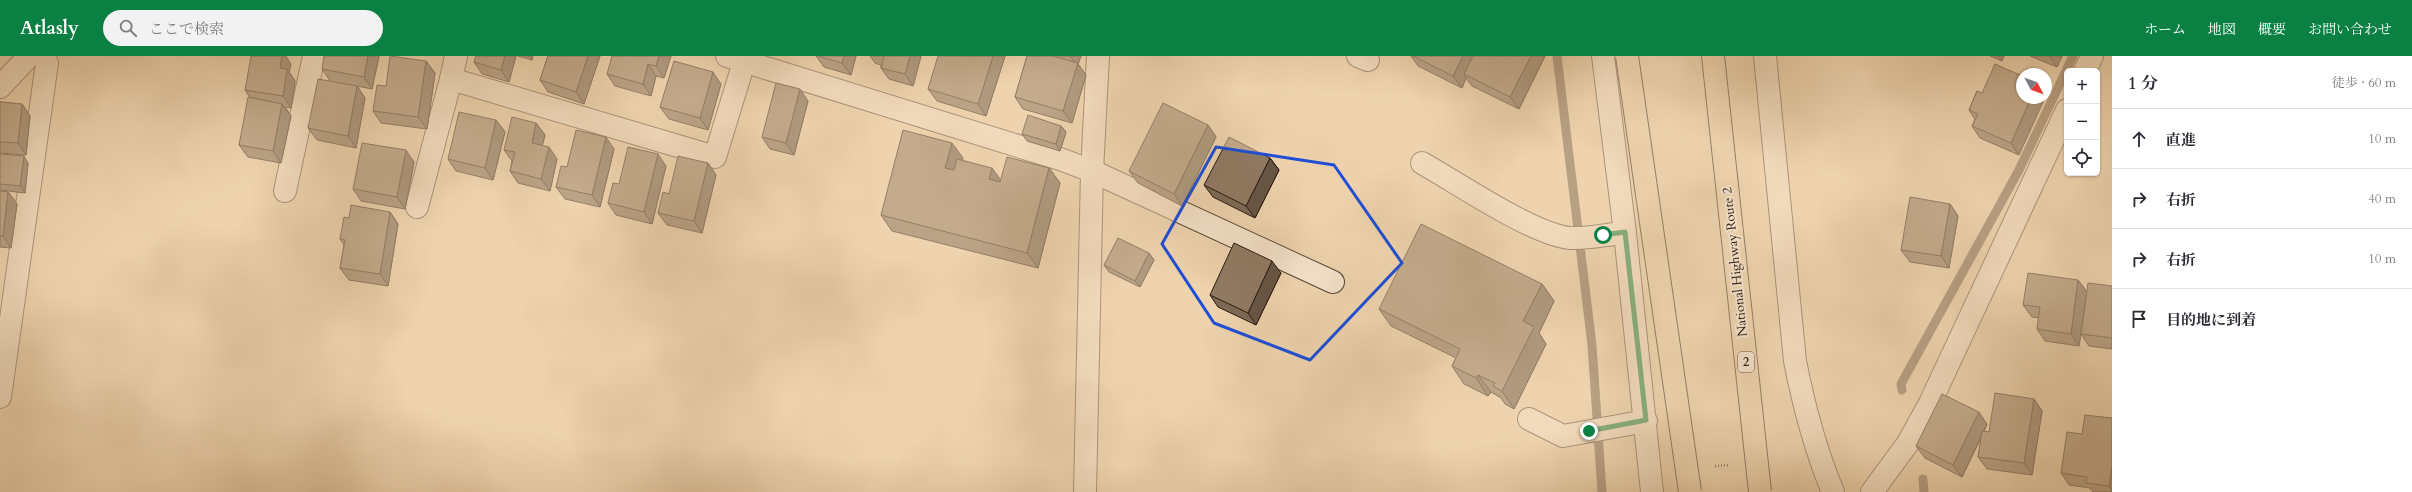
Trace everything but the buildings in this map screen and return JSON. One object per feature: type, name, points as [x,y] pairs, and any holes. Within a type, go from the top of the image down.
[{"type":"highway","points":[[1627,56],[1690,492]]},
{"type":"highway","name":"National Highway Route 2","points":[[1713,56],[1760,492]]},
{"type":"highway","points":[[1723,56],[1732,232]]},
{"type":"street","points":[[0,87],[29,56]]},
{"type":"street","points":[[0,397],[47,63],[44,56]]},
{"type":"street","points":[[284,191],[314,56]]},
{"type":"street","points":[[417,207],[456,56]]},
{"type":"street","points":[[1086,492],[1092,171],[1098,56]]},
{"type":"street","points":[[1604,56],[1646,420],[1652,492]]},
{"type":"street","points":[[1765,56],[1795,361],[1804,408],[1818,456],[1833,492]]},
{"type":"street","points":[[2086,68],[2092,56]]},
{"type":"street","points":[[451,79],[715,157],[735,59],[1053,156],[1092,171],[1333,282]]},
{"type":"street","points":[[1872,492],[1908,443],[1930,403],[2064,116]]},
{"type":"street","points":[[1422,163],[1507,212],[1546,232],[1580,237],[1625,232]]},
{"type":"street","points":[[1529,419],[1563,436],[1646,420]]},
{"type":"path","points":[[1711,467],[1734,465]]},
{"type":"highlighted area","points":[[1216,147],[1334,165],[1402,263],[1310,360],[1214,323],[1162,244]]},
{"type":"waterway","points":[[1557,56],[1592,345],[1602,492]]},
{"type":"waterway","points":[[1902,390],[1901,384],[2019,170],[2073,56]]},
{"type":"waterway","points":[[1923,479],[1924,492]]},
{"type":"route","points":[[1589,431],[1646,420],[1625,232],[1603,235]]}]
